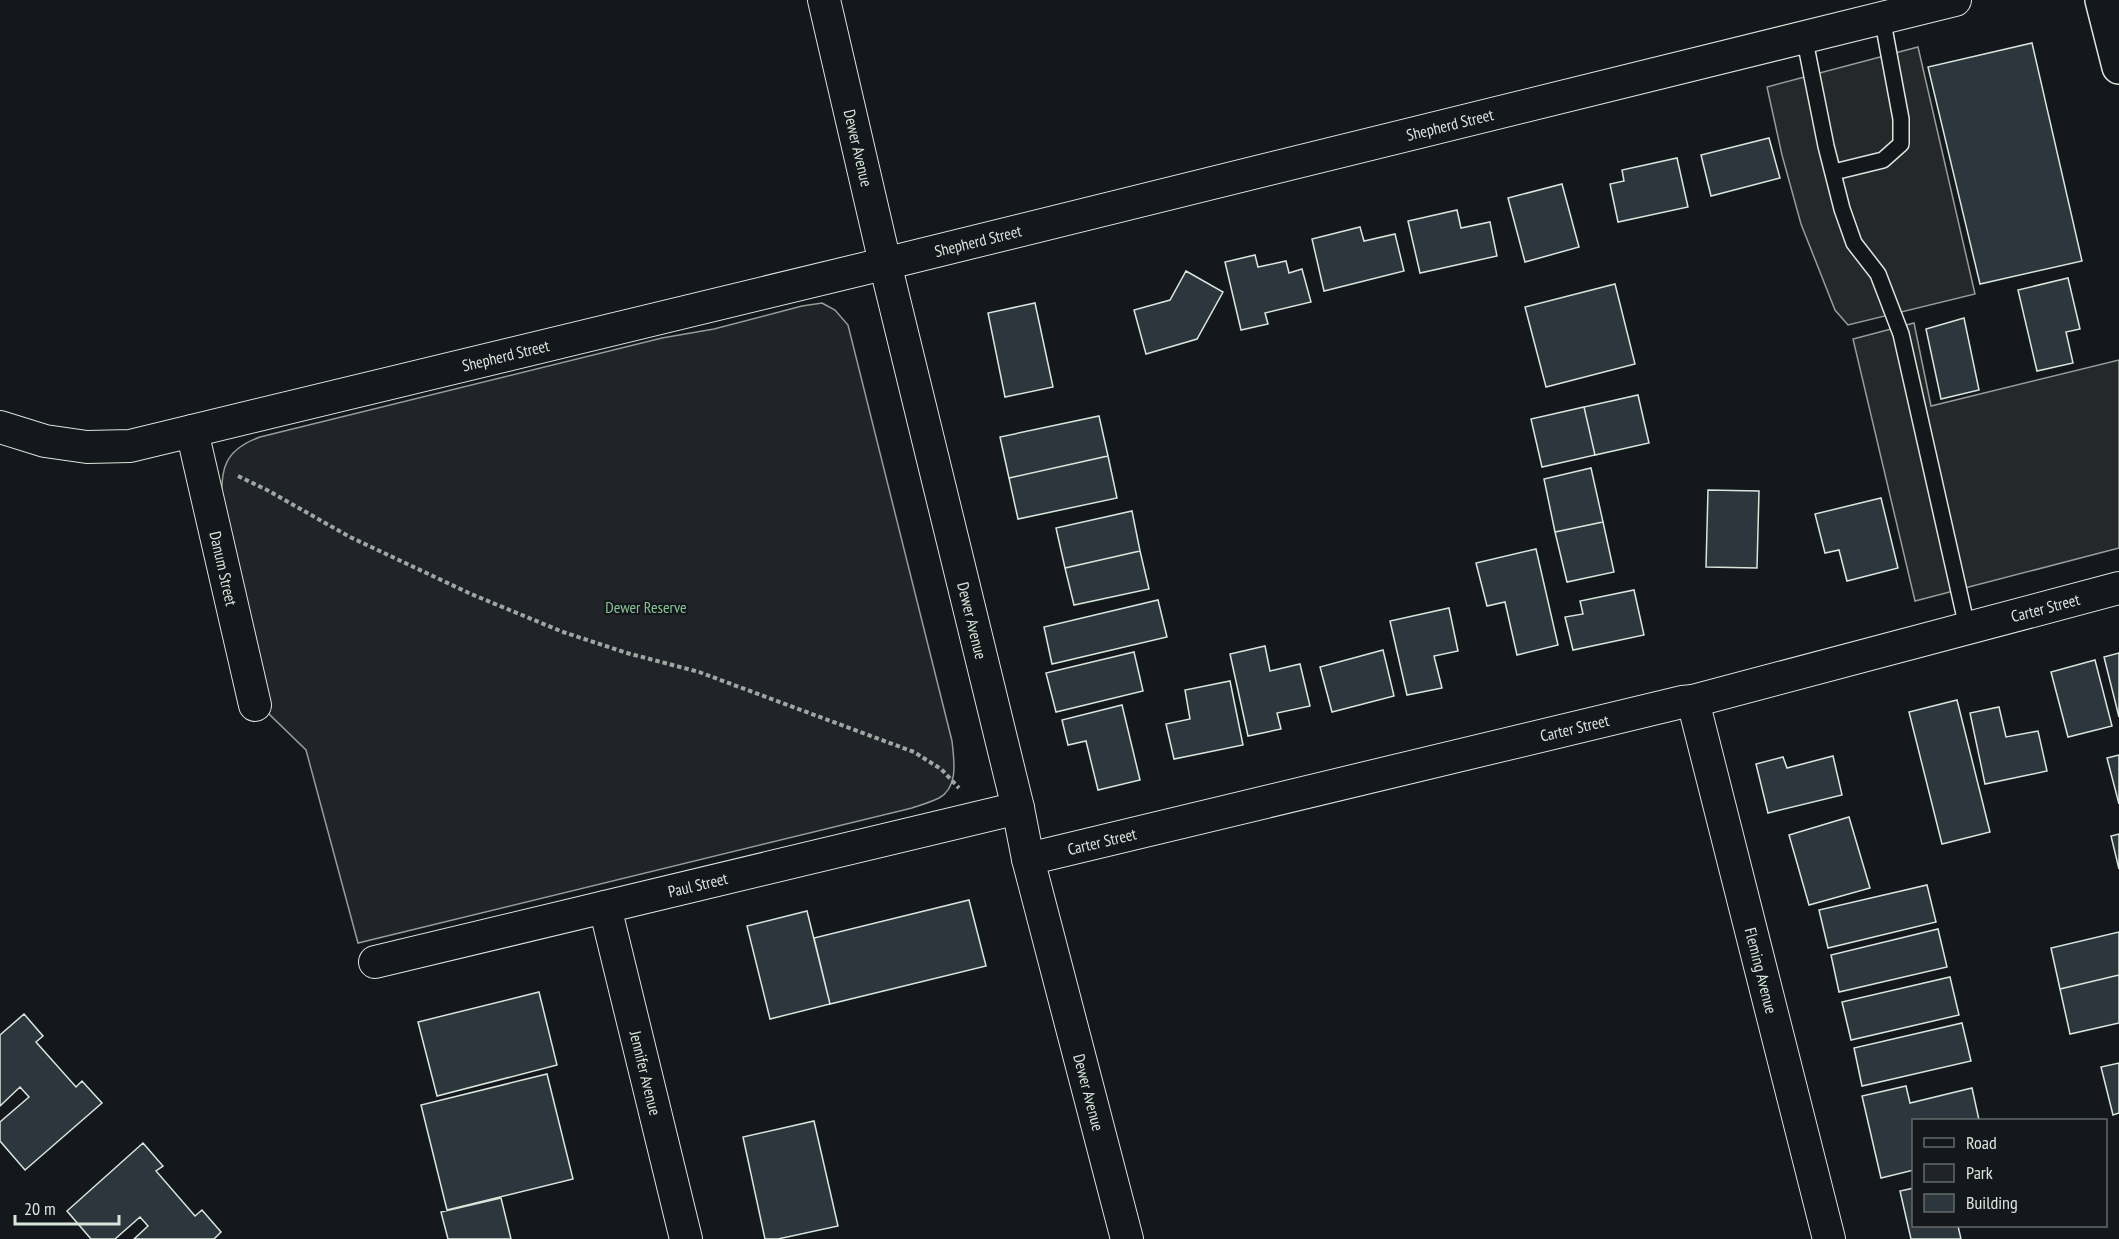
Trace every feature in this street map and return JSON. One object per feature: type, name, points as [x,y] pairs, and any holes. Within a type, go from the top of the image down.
[{"type":"main road","points":[[2109,9],[2119,67]]},
{"type":"street","name":"Dewer Avenue","points":[[824,0],[885,263],[1018,807],[1028,859],[1127,1239]]},
{"type":"street","name":"Shepherd Street","points":[[0,427],[45,441],[87,447],[130,446],[1955,0]]},
{"type":"street","name":"Danum Street","points":[[192,431],[255,705]]},
{"type":"street","name":"Carter Street","points":[[1028,859],[1693,701],[2119,588]]},
{"type":"street","name":"Fleming Avenue","points":[[1693,701],[1829,1239]]},
{"type":"street","name":"Paul Street","points":[[375,962],[1018,807]]},
{"type":"street","name":"Jennifer Avenue","points":[[605,907],[686,1239]]},
{"type":"lane","points":[[1834,172],[1883,160],[1901,144],[1901,119],[1882,17]]},
{"type":"lane","points":[[1804,36],[1826,146],[1842,209],[1854,243],[1878,274],[1901,334],[1967,627]]},
{"type":"path","points":[[202,470],[215,469],[232,473],[350,537],[471,594],[563,632],[627,653],[699,672],[914,752],[941,769],[982,816]]},
{"type":"green space","name":"Dewer Reserve","points":[[822,303],[835,310],[848,325],[952,741],[954,772],[950,787],[939,798],[912,808],[358,943],[306,750],[269,714],[222,505],[224,471],[232,455],[248,442],[260,437],[662,338],[714,329]]},
{"type":"shaded area","points":[[1918,47],[1975,294],[1848,325],[1835,310],[1801,224],[1782,155],[1767,87]]},
{"type":"shaded area","points":[[1914,323],[1931,406],[2119,360],[2119,548],[1915,601],[1853,339]]},
{"type":"building","points":[[2032,43],[2082,261],[1980,284],[1928,67]]},
{"type":"building","points":[[1769,138],[1780,178],[1711,196],[1701,155]]},
{"type":"building","points":[[1677,158],[1688,207],[1618,222],[1610,184],[1624,181],[1622,170]]},
{"type":"building","points":[[1562,184],[1579,247],[1525,262],[1508,198]]},
{"type":"building","points":[[1457,210],[1461,228],[1490,222],[1497,256],[1420,273],[1408,221]]},
{"type":"building","points":[[1360,227],[1364,241],[1395,234],[1404,271],[1324,291],[1312,239]]},
{"type":"building","points":[[1255,255],[1258,267],[1286,261],[1289,273],[1302,269],[1311,302],[1265,313],[1268,324],[1241,330],[1225,262]]},
{"type":"building","points":[[1186,271],[1223,292],[1197,339],[1146,354],[1134,310],[1170,300]]},
{"type":"building","points":[[2068,278],[2080,329],[2066,332],[2073,363],[2037,371],[2018,290]]},
{"type":"building","points":[[1615,284],[1635,364],[1546,387],[1525,307]]},
{"type":"building","points":[[1035,303],[1053,387],[1005,397],[988,313]]},
{"type":"building","points":[[1964,318],[1979,390],[1941,399],[1926,329]]},
{"type":"building","points":[[1638,395],[1649,443],[1595,455],[1584,407]]},
{"type":"building","points":[[1584,407],[1595,455],[1542,467],[1531,419]]},
{"type":"building","points":[[1099,416],[1108,456],[1009,478],[1000,437]]},
{"type":"building","points":[[1108,456],[1117,498],[1018,519],[1009,478]]},
{"type":"building","points":[[1591,468],[1603,522],[1555,532],[1544,479]]},
{"type":"building","points":[[1708,490],[1759,491],[1757,568],[1706,567]]},
{"type":"building","points":[[1881,498],[1898,568],[1847,581],[1839,550],[1825,553],[1815,514]]},
{"type":"building","points":[[1132,511],[1140,551],[1065,568],[1056,528]]},
{"type":"building","points":[[1603,522],[1614,572],[1567,582],[1555,532]]},
{"type":"building","points":[[1536,549],[1558,645],[1517,655],[1505,602],[1487,606],[1476,563]]},
{"type":"building","points":[[1140,551],[1149,589],[1074,605],[1065,568]]},
{"type":"building","points":[[1634,590],[1644,635],[1573,650],[1565,617],[1583,614],[1580,601]]},
{"type":"building","points":[[1158,600],[1167,637],[1052,664],[1044,627]]},
{"type":"building","points":[[1449,608],[1458,651],[1434,656],[1442,688],[1407,695],[1390,621]]},
{"type":"building","points":[[1265,646],[1270,671],[1300,664],[1310,706],[1277,713],[1281,729],[1248,736],[1230,654]]},
{"type":"building","points":[[1383,650],[1394,696],[1332,712],[1320,667]]},
{"type":"building","points":[[1134,652],[1143,691],[1056,712],[1046,673]]},
{"type":"building","points":[[2119,653],[2119,717],[2104,657]]},
{"type":"building","points":[[2095,660],[2112,726],[2068,737],[2051,672]]},
{"type":"building","points":[[1230,681],[1243,745],[1174,759],[1166,724],[1190,719],[1185,690]]},
{"type":"building","points":[[1957,700],[1990,832],[1942,844],[1909,712]]},
{"type":"building","points":[[1122,705],[1140,780],[1098,790],[1086,741],[1068,745],[1062,720]]},
{"type":"building","points":[[1999,707],[2006,737],[2038,731],[2047,771],[1985,784],[1970,713]]},
{"type":"building","points":[[2119,755],[2119,804],[2107,758]]},
{"type":"building","points":[[1833,756],[1842,795],[1768,813],[1756,764],[1783,757],[1787,768]]},
{"type":"building","points":[[1849,817],[1870,888],[1809,905],[1789,835]]},
{"type":"building","points":[[2119,834],[2119,869],[2111,836]]},
{"type":"building","points":[[1927,885],[1936,922],[1828,948],[1819,910]]},
{"type":"building","points":[[969,900],[986,966],[830,1004],[814,938]]},
{"type":"building","points":[[807,911],[830,1004],[770,1019],[747,926]]},
{"type":"building","points":[[1938,929],[1947,967],[1839,992],[1831,955]]},
{"type":"building","points":[[2119,932],[2119,975],[2060,989],[2051,948]]},
{"type":"building","points":[[2119,975],[2119,1023],[2070,1034],[2060,989]]},
{"type":"building","points":[[1950,977],[1959,1015],[1851,1040],[1842,1002]]},
{"type":"building","points":[[539,992],[557,1065],[437,1096],[418,1022]]},
{"type":"building","points":[[24,1014],[43,1036],[36,1042],[76,1087],[82,1081],[102,1103],[25,1170],[0,1141],[0,1122],[29,1097],[20,1087],[0,1106],[0,1035]]},
{"type":"building","points":[[1962,1023],[1971,1061],[1862,1086],[1854,1048]]},
{"type":"building","points":[[2119,1063],[2119,1113],[2113,1115],[2101,1067]]},
{"type":"building","points":[[547,1074],[573,1179],[447,1210],[421,1105]]},
{"type":"building","points":[[1906,1086],[1910,1103],[1972,1088],[1979,1119],[1912,1119],[1912,1170],[1881,1178],[1862,1096]]},
{"type":"building","points":[[814,1121],[838,1226],[778,1239],[765,1239],[743,1137]]},
{"type":"building","points":[[143,1143],[163,1166],[156,1171],[195,1216],[202,1210],[221,1232],[214,1239],[134,1239],[148,1226],[140,1217],[115,1239],[91,1239],[67,1211]]},
{"type":"building","points":[[1912,1188],[1912,1227],[1958,1227],[1961,1239],[1911,1239],[1900,1191]]},
{"type":"building","points":[[501,1198],[511,1239],[448,1239],[441,1212]]}]
